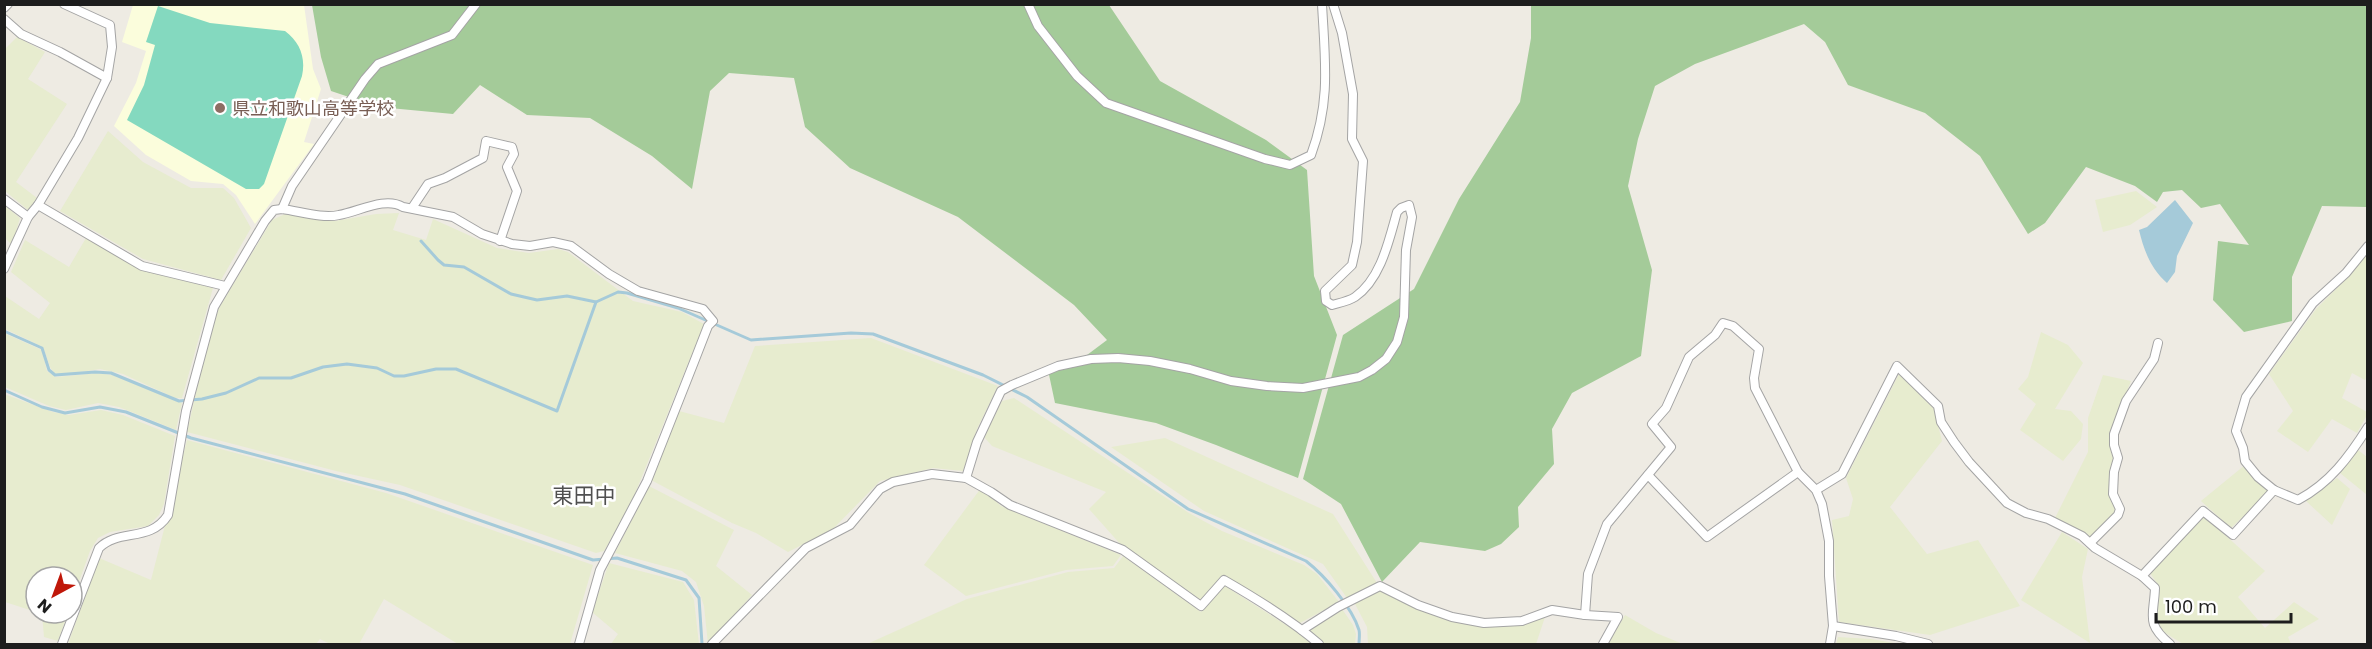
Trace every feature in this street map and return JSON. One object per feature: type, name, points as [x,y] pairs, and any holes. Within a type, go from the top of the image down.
[{"type":"street","points":[[4,269],[27,217],[38,205],[78,138],[107,78],[111,47],[110,25],[64,4]]},
{"type":"street","points":[[282,209],[292,186],[365,79],[378,64],[397,55],[432,45],[452,35],[476,4]]},
{"type":"street","points":[[1028,4],[1038,26],[1077,76],[1106,103],[1265,159],[1290,165],[1311,155],[1325,104],[1322,4]]},
{"type":"street","points":[[966,478],[977,442],[1001,391],[1058,366],[1090,359],[1129,359],[1191,369],[1231,381],[1303,388],[1359,377],[1386,359],[1396,342],[1404,317],[1406,250],[1412,217],[1409,205],[1397,212],[1385,251],[1372,278],[1355,297],[1332,305],[1326,301],[1325,291],[1352,265],[1357,242],[1363,161],[1352,139],[1353,94],[1342,33],[1332,4]]},
{"type":"street","points":[[4,19],[21,34],[107,78]]},
{"type":"street","points":[[412,208],[428,184],[445,178],[483,158],[486,141],[512,147],[514,154],[507,167],[517,191],[500,241]]},
{"type":"street","points":[[4,199],[27,217]]},
{"type":"street","points":[[62,645],[99,548],[106,541],[147,533],[162,524],[168,515],[186,411],[214,307],[265,221],[274,210],[336,216],[385,203],[398,203],[453,217],[482,234],[500,241],[530,246],[553,242],[571,246],[609,274],[638,291],[703,309],[712,321],[708,326],[647,481],[600,570],[579,645]]},
{"type":"street","points":[[38,205],[142,266],[225,286]]},
{"type":"street","points":[[2367,246],[2346,273],[2313,303],[2246,397],[2236,431],[2243,448],[2245,461],[2258,477],[2274,490],[2298,500],[2323,485],[2347,459],[2367,427]]},
{"type":"street","points":[[1585,615],[1588,574],[1607,524],[1671,447],[1652,424],[1666,408],[1689,357],[1715,334],[1723,323],[1733,326],[1759,349],[1754,378],[1755,388],[1798,472],[1816,490],[1822,504],[1829,541],[1833,626],[1830,645]]},
{"type":"street","points":[[2090,543],[2118,515],[2120,509],[2113,494],[2114,472],[2118,458],[2114,445],[2114,434],[2126,401],[2154,359],[2158,343]]},
{"type":"street","points":[[1816,490],[1842,474],[1897,366],[1938,406],[1941,422],[1954,442],[2007,503],[2026,513],[2048,519],[2082,536],[2142,576],[2155,588],[2151,619],[2160,636],[2170,645]]},
{"type":"street","points":[[1648,475],[1707,537],[1798,472]]},
{"type":"street","points":[[712,645],[806,548],[850,525],[880,489],[893,482],[932,474],[966,478],[1010,506],[1123,550],[1202,606],[1224,580],[1256,598],[1302,630],[1318,645]]},
{"type":"street","points":[[2142,576],[2203,511],[2233,535],[2274,490]]},
{"type":"street","points":[[1302,630],[1338,607],[1380,586],[1426,608],[1452,617],[1484,623],[1522,621],[1552,610],[1618,617],[1603,645]]},
{"type":"street","points":[[1833,626],[1896,636],[1928,645]]},
{"type":"shaded area","name":"県立和歌山高等学校","points":[[133,5],[304,5],[313,69],[321,89],[304,142],[314,144],[255,224],[236,195],[223,184],[191,181],[146,155],[114,126],[136,83],[146,51],[122,42]]},
{"type":"shaded area","points":[[17,37],[45,52],[28,79],[67,104],[16,182],[37,198],[28,210],[5,191],[5,49]]},
{"type":"shaded area","points":[[108,131],[143,162],[191,188],[223,188],[234,198],[251,228],[221,280],[143,259],[60,211]]},
{"type":"shaded area","points":[[2136,191],[2157,207],[2130,225],[2103,232],[2095,200]]},
{"type":"shaded area","points":[[5,206],[20,218],[12,245],[5,238]]},
{"type":"shaded area","points":[[399,213],[393,230],[426,240],[433,219],[497,248],[529,253],[558,249],[568,252],[633,301],[682,312],[704,324],[630,506],[604,551],[596,553],[400,485],[336,471],[187,432],[211,328],[219,308],[272,220],[285,214],[335,221],[376,214]]},
{"type":"shaded area","points":[[86,238],[141,270],[213,288],[182,398],[175,398],[123,374],[100,369],[62,375],[54,373],[43,347],[5,329],[5,296],[39,319],[50,303],[11,272],[25,240],[69,267]]},
{"type":"shaded area","points":[[2367,252],[2367,375],[2365,380],[2352,373],[2342,398],[2367,412],[2367,415],[2357,433],[2332,419],[2308,452],[2277,431],[2293,411],[2269,374],[2316,309],[2349,276]]},
{"type":"shaded area","points":[[2041,332],[2068,345],[2083,363],[2055,409],[2071,411],[2083,424],[2081,439],[2063,461],[2020,430],[2036,404],[2018,389],[2028,377]]},
{"type":"shaded area","points":[[4,333],[42,350],[47,371],[56,377],[97,373],[112,375],[182,403],[176,430],[119,407],[98,403],[66,410],[49,406],[5,387]]},
{"type":"shaded area","points":[[871,338],[998,386],[977,429],[963,471],[933,468],[880,481],[833,529],[788,552],[756,533],[732,523],[651,480],[679,411],[724,423],[755,346]]},
{"type":"shaded area","points":[[1899,374],[1934,409],[1942,441],[1890,507],[1927,554],[1978,540],[2020,606],[1930,635],[1839,622],[1832,520],[1849,516],[1853,499],[1846,478]]},
{"type":"shaded area","points":[[2103,375],[2131,381],[2110,434],[2109,444],[2114,459],[2109,488],[2116,510],[2115,514],[2091,539],[2055,518],[2088,452],[2088,418]]},
{"type":"shaded area","points":[[4,394],[53,412],[69,415],[101,410],[123,415],[175,436],[164,504],[159,515],[148,526],[110,532],[98,538],[84,568],[84,565],[24,565],[24,608],[5,602]]},
{"type":"shaded area","points":[[1014,398],[1189,513],[1222,531],[1304,565],[1317,574],[1339,602],[1300,623],[1223,575],[1201,600],[1121,545],[1089,509],[1106,492],[992,446],[984,437],[1002,401]]},
{"type":"shaded area","points":[[1165,438],[1333,514],[1377,583],[1347,598],[1323,564],[1204,511],[1111,447]]},
{"type":"shaded area","points":[[187,440],[386,493],[593,565],[570,644],[458,644],[384,599],[359,644],[330,644],[320,639],[316,644],[68,644],[75,625],[84,625],[84,600],[99,558],[151,580]]},
{"type":"shaded area","points":[[2358,450],[2367,457],[2366,494],[2340,473]]},
{"type":"shaded area","points":[[2245,465],[2270,491],[2231,528],[2201,501]]},
{"type":"shaded area","points":[[2337,478],[2350,489],[2332,525],[2306,501]]},
{"type":"shaded area","points":[[649,486],[734,530],[716,566],[752,595],[708,644],[704,606],[696,582],[682,571],[615,553]]},
{"type":"shaded area","points":[[981,488],[1001,506],[1121,555],[1113,566],[1066,570],[966,596],[924,565]]},
{"type":"shaded area","points":[[2203,515],[2265,571],[2238,597],[2265,628],[2294,602],[2319,619],[2288,637],[2291,644],[2183,644],[2162,631],[2156,614],[2159,586],[2150,573]]},
{"type":"shaded area","points":[[2062,532],[2088,549],[2082,577],[2090,643],[2021,600]]},
{"type":"shaded area","points":[[1123,556],[1201,612],[1225,586],[1312,644],[867,644],[967,599],[1068,572],[1114,568]]},
{"type":"shaded area","points":[[609,563],[683,582],[694,600],[699,644],[611,644],[618,634],[592,612]]},
{"type":"shaded area","points":[[1381,589],[1416,608],[1450,621],[1484,626],[1522,625],[1545,617],[1536,644],[1368,644],[1367,627],[1354,602]]},
{"type":"shaded area","points":[[1342,609],[1353,625],[1356,634],[1355,644],[1325,644],[1307,630]]},
{"type":"shaded area","points":[[1625,615],[1656,633],[1683,644],[1608,644]]},
{"type":"shaded area","points":[[43,625],[64,625],[58,641],[44,637]]},
{"type":"shaded area","points":[[1838,637],[1871,639],[1900,644],[1836,644]]},
{"type":"green space","points":[[312,5],[1109,5],[1160,81],[1266,140],[1307,170],[1314,276],[1337,335],[1298,478],[1156,423],[1055,403],[1048,370],[1075,364],[1107,340],[1074,305],[958,217],[850,168],[805,127],[794,78],[729,73],[710,91],[692,189],[652,156],[590,118],[527,115],[480,85],[453,114],[379,107],[331,91],[321,57]]},
{"type":"green space","points":[[1531,5],[2367,5],[2367,207],[2322,206],[2292,277],[2292,321],[2244,332],[2213,300],[2218,241],[2249,245],[2220,204],[2201,208],[2182,190],[2163,192],[2157,202],[2135,186],[2086,167],[2045,223],[2028,234],[1980,156],[1925,113],[1848,85],[1825,42],[1804,24],[1695,64],[1655,86],[1638,139],[1628,186],[1652,270],[1641,356],[1572,393],[1552,429],[1554,464],[1518,507],[1519,527],[1501,544],[1485,551],[1420,542],[1382,582],[1341,504],[1303,479],[1343,335],[1414,289],[1459,199],[1520,102],[1531,38]]},
{"type":"green space","name":"県立和歌山高等学校","points":[[158,6],[210,23],[285,31],[298,45],[303,63],[302,76],[264,184],[259,189],[246,189],[127,120],[144,85],[155,45],[146,42]]},
{"type":"water","points":[[2175,200],[2193,223],[2177,256],[2175,272],[2167,283],[2149,259],[2139,230],[2147,227]]},
{"type":"waterway","points":[[421,241],[444,265],[464,267],[511,294],[537,300],[567,296],[596,302],[618,292],[627,293],[678,308],[751,340],[851,333],[873,334],[983,375],[1027,397],[1188,509],[1306,561],[1329,583],[1350,611],[1359,630],[1359,644]]},
{"type":"waterway","points":[[4,331],[42,348],[49,370],[55,375],[111,373],[179,401],[202,399],[226,393],[259,378],[291,378],[323,367],[347,364],[377,368],[394,376],[436,369],[456,369],[557,411],[596,302]]},
{"type":"waterway","points":[[4,390],[42,407],[65,413],[100,407],[126,412],[191,438],[405,494],[593,560],[617,558],[686,580],[699,598],[702,644]]},
{"type":"place","name":"県立和歌山高等学校","points":[[220,108]]},
{"type":"district","name":"東田中","points":[[584,495]]}]
